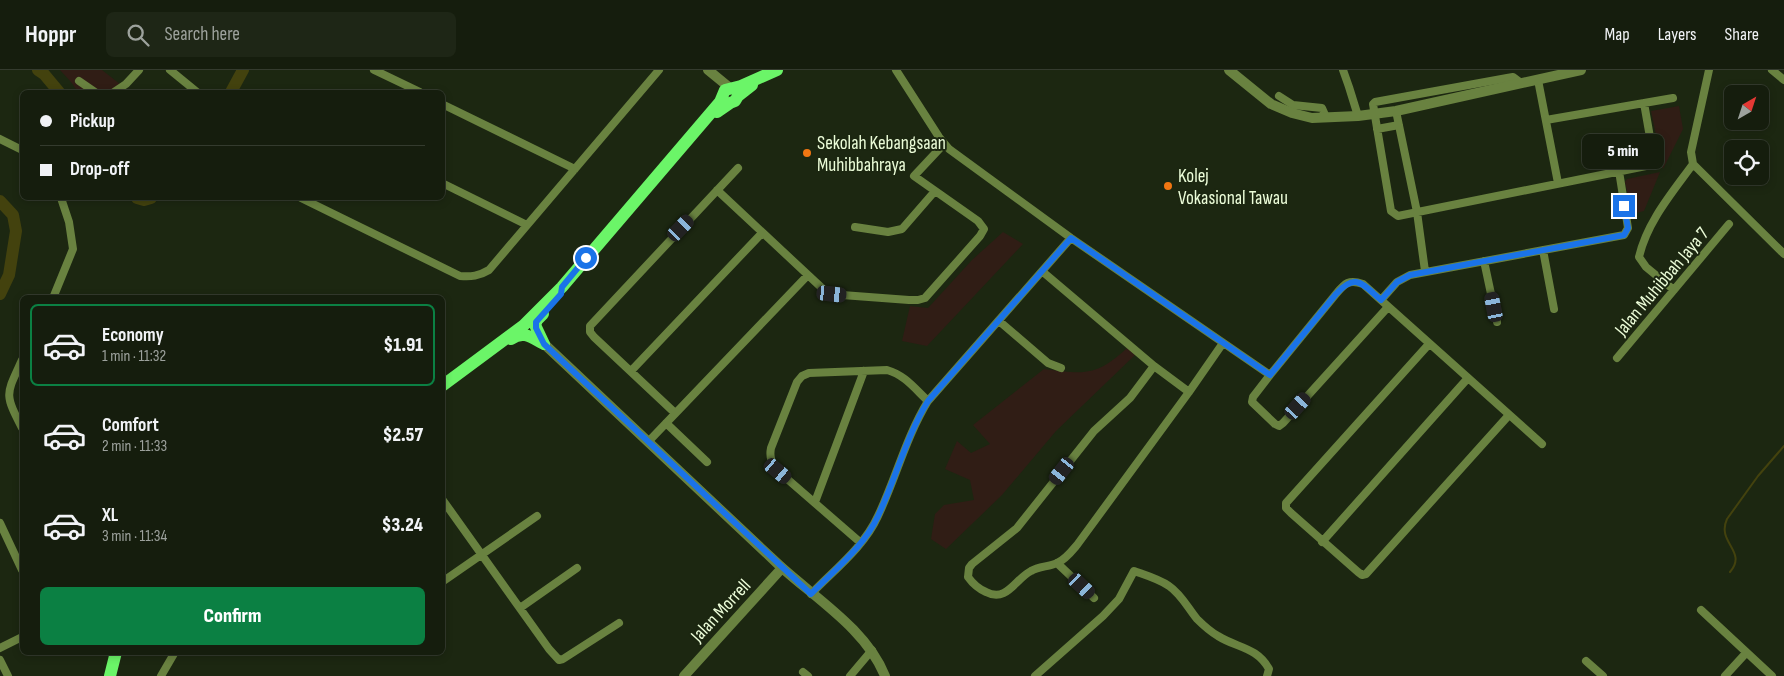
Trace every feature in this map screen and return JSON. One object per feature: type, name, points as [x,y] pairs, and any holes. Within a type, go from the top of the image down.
[{"type":"main road","points":[[445,384],[505,341],[562,287],[676,152],[730,94],[771,73]]},
{"type":"main road","points":[[544,344],[536,328],[536,322],[561,294],[562,287]]},
{"type":"main road","points":[[505,341],[522,334],[544,344]]},
{"type":"main road","points":[[110,676],[115,655]]},
{"type":"street","points":[[117,90],[126,84],[139,70]]},
{"type":"street","points":[[170,70],[195,90]]},
{"type":"street","points":[[374,70],[384,72],[416,90]]},
{"type":"street","points":[[305,200],[460,276],[480,275],[489,270],[659,70]]},
{"type":"street","points":[[896,70],[944,144],[1071,238],[1270,375]]},
{"type":"street","points":[[1229,70],[1260,97],[1281,109],[1312,118],[1358,116],[1396,111],[1521,83],[1539,77],[1576,71]]},
{"type":"street","points":[[1343,70],[1358,116]]},
{"type":"street","points":[[1709,70],[1691,152],[1693,164],[1784,254]]},
{"type":"street","points":[[1772,70],[1784,80]]},
{"type":"street","points":[[709,71],[730,94]]},
{"type":"street","points":[[1539,77],[1558,183]]},
{"type":"street","points":[[1521,83],[1513,78],[1506,78],[1379,101],[1373,104],[1391,212],[1398,216],[1654,163],[1644,103]]},
{"type":"street","points":[[79,81],[92,90]]},
{"type":"street","points":[[1279,96],[1294,105],[1322,108],[1326,117]]},
{"type":"street","points":[[1546,120],[1673,98]]},
{"type":"street","points":[[445,105],[575,169]]},
{"type":"street","points":[[1396,111],[1417,212],[1425,272]]},
{"type":"street","points":[[1377,129],[1399,125]]},
{"type":"street","points":[[0,139],[20,149]]},
{"type":"street","points":[[717,190],[807,276],[832,294],[918,300],[925,298],[980,236],[984,229],[978,221],[914,176],[944,144]]},
{"type":"street","points":[[1674,290],[1646,267],[1639,257],[1656,218],[1693,164]]},
{"type":"street","points":[[675,413],[590,332],[590,326],[738,168]]},
{"type":"street","points":[[1381,300],[1402,278],[1425,272],[1624,235],[1628,228],[1618,171]]},
{"type":"street","points":[[445,184],[527,225]]},
{"type":"street","points":[[855,227],[888,232],[902,229],[935,191]]},
{"type":"street","points":[[54,295],[73,249],[69,222],[62,200]]},
{"type":"street","name":"Jalan Muhibbah Jaya 7","points":[[1617,358],[1729,224]]},
{"type":"street","points":[[631,371],[762,233]]},
{"type":"street","points":[[811,594],[861,543],[878,517],[912,428],[928,401],[1071,238]]},
{"type":"street","points":[[1543,250],[1554,309]]},
{"type":"street","points":[[1484,261],[1497,322]]},
{"type":"street","points":[[1043,272],[1154,366],[1189,392]]},
{"type":"street","points":[[648,442],[807,276]]},
{"type":"street","points":[[1388,307],[1283,424],[1279,426],[1252,402],[1253,397],[1270,375],[1336,294],[1349,282],[1355,281],[1363,284],[1542,444]]},
{"type":"street","points":[[999,320],[1048,363],[1060,368]]},
{"type":"street","points":[[524,325],[782,568],[850,626],[872,650],[885,676]]},
{"type":"street","points":[[1154,366],[1130,398],[1094,431],[1017,528],[972,564],[969,568],[968,577],[983,591],[989,594],[1001,595],[1006,593],[1025,574],[1032,570],[1057,563],[1078,545],[1223,343]]},
{"type":"street","points":[[1429,344],[1286,503],[1286,508],[1290,513],[1322,542],[1362,575],[1366,574],[1509,415]]},
{"type":"street","points":[[20,364],[8,395],[9,402],[20,424]]},
{"type":"street","points":[[861,543],[772,464],[771,448],[797,382],[802,376],[809,373],[887,370],[894,372],[910,383],[928,401]]},
{"type":"street","points":[[815,502],[864,371]]},
{"type":"street","points":[[1322,542],[1468,378]]},
{"type":"street","points":[[666,423],[706,462]]},
{"type":"street","points":[[445,503],[549,649],[559,660],[619,623]]},
{"type":"street","points":[[445,580],[536,516]]},
{"type":"street","points":[[0,523],[20,566]]},
{"type":"street","points":[[1057,563],[1094,598]]},
{"type":"street","points":[[520,608],[577,568]]},
{"type":"street","name":"Jalan Morrell","points":[[684,676],[782,568]]},
{"type":"street","points":[[1035,676],[1103,616],[1119,599],[1134,571],[1170,586],[1178,593],[1198,620],[1209,629],[1226,641],[1254,652],[1266,664],[1269,670],[1267,676]]},
{"type":"street","points":[[1701,610],[1772,676]]},
{"type":"street","points":[[0,648],[20,638]]},
{"type":"street","points":[[850,676],[872,650]]},
{"type":"street","points":[[1725,676],[1746,653]]},
{"type":"street","points":[[161,676],[173,655]]},
{"type":"street","points":[[0,660],[8,676]]},
{"type":"street","points":[[1586,660],[1603,676]]},
{"type":"shaded area","points":[[60,70],[102,70],[125,88],[124,90],[77,90]]},
{"type":"shaded area","points":[[1679,106],[1683,129],[1663,169],[1651,111]]},
{"type":"shaded area","points":[[1660,172],[1644,211],[1632,214],[1625,182],[1627,179]]},
{"type":"shaded area","points":[[1003,232],[1023,244],[927,346],[902,341],[910,306],[928,308],[972,260]]},
{"type":"shaded area","points":[[1127,348],[1135,355],[1056,431],[1002,495],[946,549],[931,539],[935,514],[944,505],[974,500],[970,480],[945,469],[957,441],[971,453],[990,444],[973,425],[1044,369],[1080,372],[1098,369]]},
{"type":"waterway","points":[[38,70],[44,74],[57,90]]},
{"type":"waterway","points":[[232,90],[243,70]]},
{"type":"waterway","points":[[0,201],[13,215],[16,231],[9,275],[0,294]]},
{"type":"waterway","points":[[1730,572],[1735,565],[1736,558],[1725,534],[1727,519],[1758,476],[1784,446]]},
{"type":"place","name":"Sekolah Kebangsaan Muhibbahraya","points":[[807,153]]},
{"type":"place","name":"Kolej Vokasional Tawau","points":[[1168,186]]},
{"type":"route","points":[[586,258],[562,287],[561,294],[536,322],[536,328],[544,344],[811,594],[861,543],[878,517],[912,428],[928,401],[1071,238],[1270,375],[1305,330],[1343,286],[1349,282],[1355,281],[1363,284],[1381,300],[1397,282],[1410,275],[1624,235],[1628,228],[1624,206]]}]
